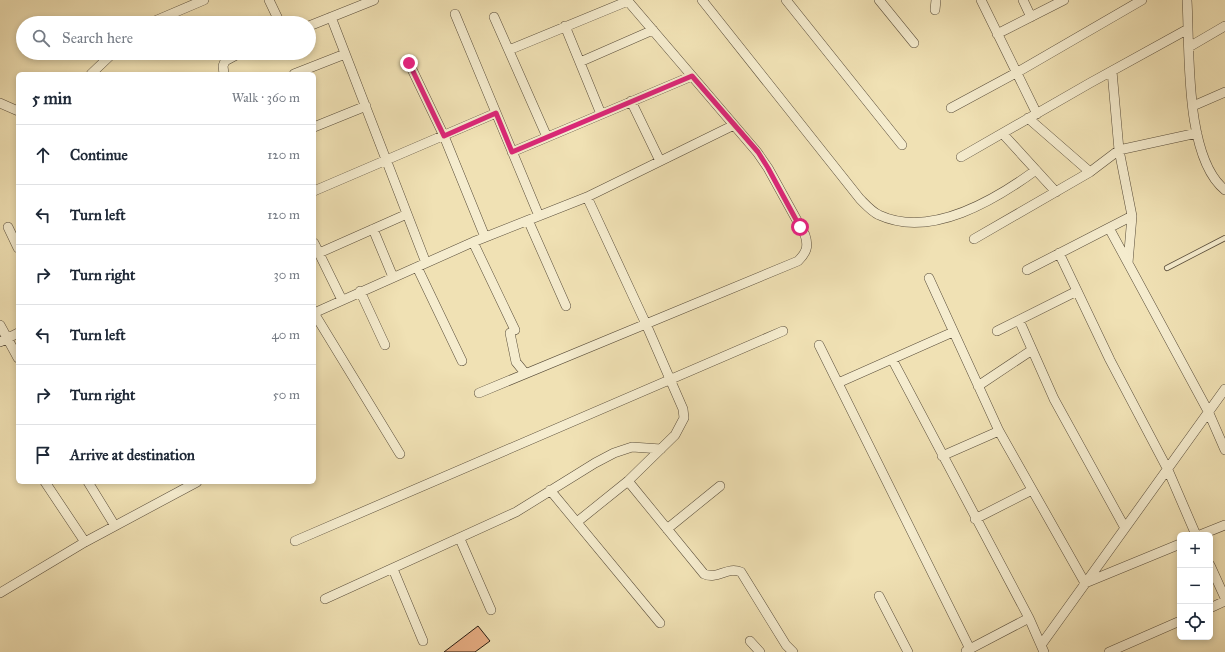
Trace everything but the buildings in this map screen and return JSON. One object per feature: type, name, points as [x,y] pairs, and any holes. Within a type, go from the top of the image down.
[{"type":"street","points":[[166,16],[204,0]]},
{"type":"street","points":[[269,0],[277,16]]},
{"type":"street","points":[[316,23],[374,0]]},
{"type":"street","points":[[479,393],[798,261],[805,254],[808,243],[768,168],[734,125],[628,0],[509,50]]},
{"type":"street","points":[[702,0],[860,199],[878,214],[895,220],[923,223],[946,218],[995,197],[1036,170]]},
{"type":"street","points":[[786,0],[902,145]]},
{"type":"street","points":[[879,0],[914,43]]},
{"type":"street","points":[[935,10],[936,0]]},
{"type":"street","points":[[981,0],[1037,114]]},
{"type":"street","points":[[1023,0],[1031,17]]},
{"type":"street","points":[[997,34],[1064,0]]},
{"type":"street","points":[[951,108],[1016,73],[1142,0]]},
{"type":"street","points":[[1187,0],[1193,106],[1197,133],[1209,171],[1225,190]]},
{"type":"street","points":[[455,14],[539,216]]},
{"type":"street","points":[[331,17],[426,263]]},
{"type":"street","points":[[494,17],[547,137]]},
{"type":"street","points":[[566,26],[601,114]]},
{"type":"street","points":[[1189,47],[1225,26]]},
{"type":"street","points":[[961,157],[1188,29]]},
{"type":"street","points":[[580,62],[653,30]]},
{"type":"street","points":[[299,72],[345,54]]},
{"type":"street","points":[[93,72],[106,60]]},
{"type":"street","points":[[224,72],[223,66],[225,60]]},
{"type":"street","points":[[409,63],[444,136],[485,238]]},
{"type":"street","points":[[1112,71],[1119,150],[1132,216],[1128,263]]},
{"type":"street","points":[[512,152],[692,76]]},
{"type":"street","points":[[1193,106],[1225,92]]},
{"type":"street","points":[[631,101],[660,161]]},
{"type":"street","points":[[0,103],[16,110]]},
{"type":"street","points":[[316,126],[366,106]]},
{"type":"street","points":[[316,190],[496,113]]},
{"type":"street","points":[[1028,118],[1090,172]]},
{"type":"street","points":[[316,312],[473,242],[587,197],[734,125]]},
{"type":"street","points":[[974,239],[1090,172],[1119,150],[1197,133]]},
{"type":"street","points":[[1003,134],[1056,192]]},
{"type":"street","points":[[577,522],[628,481],[675,436],[684,418],[683,409],[646,324],[587,197]]},
{"type":"street","points":[[319,253],[407,214]]},
{"type":"street","points":[[1026,270],[1132,216]]},
{"type":"street","points":[[528,220],[566,306]]},
{"type":"street","points":[[8,227],[16,244]]},
{"type":"street","points":[[1109,228],[1208,411],[1225,450]]},
{"type":"street","points":[[373,229],[393,277]]},
{"type":"street","points":[[473,242],[512,331],[516,362],[525,373]]},
{"type":"street","points":[[316,247],[342,300]]},
{"type":"street","points":[[1059,253],[1110,360],[1168,470],[1195,532]]},
{"type":"street","points":[[417,267],[462,361]]},
{"type":"street","points":[[929,278],[999,431],[1086,583]]},
{"type":"street","points":[[997,330],[1077,291]]},
{"type":"street","points":[[360,292],[385,345]]},
{"type":"street","points":[[316,316],[400,454]]},
{"type":"street","points":[[1019,320],[1054,399],[1125,528]]},
{"type":"street","points":[[0,325],[4,340],[16,355]]},
{"type":"street","points":[[295,541],[783,331]]},
{"type":"street","points":[[838,383],[953,332]]},
{"type":"street","points":[[4,340],[16,334]]},
{"type":"street","points":[[820,345],[968,651],[1029,618]]},
{"type":"street","points":[[978,386],[1032,350]]},
{"type":"street","points":[[892,359],[975,519],[1029,618],[1043,648]]},
{"type":"street","points":[[1043,648],[1086,583],[1225,389]]},
{"type":"street","points":[[942,456],[999,431]]},
{"type":"street","points":[[325,599],[460,539],[516,512],[595,463],[622,450],[632,447],[661,449]]},
{"type":"street","points":[[628,481],[704,574],[710,577],[718,576],[729,570],[741,572],[786,645],[793,652]]},
{"type":"street","points":[[46,484],[85,542]]},
{"type":"street","points":[[89,484],[115,526]]},
{"type":"street","points":[[0,593],[85,542],[193,484]]},
{"type":"street","points":[[667,529],[720,486]]},
{"type":"street","points":[[550,490],[660,623]]},
{"type":"street","points":[[975,519],[1032,490]]},
{"type":"street","points":[[1208,532],[1225,525]]},
{"type":"street","points":[[460,539],[491,610]]},
{"type":"street","points":[[1086,583],[1177,545]]},
{"type":"street","points":[[1211,568],[1225,598]]},
{"type":"street","points":[[393,569],[423,640]]},
{"type":"street","points":[[879,596],[908,652]]},
{"type":"street","points":[[1213,607],[1225,601]]},
{"type":"street","points":[[1109,652],[1177,622]]},
{"type":"street","points":[[750,641],[760,652]]},
{"type":"lane","points":[[1168,268],[1225,238]]},
{"type":"route","points":[[409,63],[444,136],[496,113],[512,152],[692,76],[758,152],[800,227]]}]
